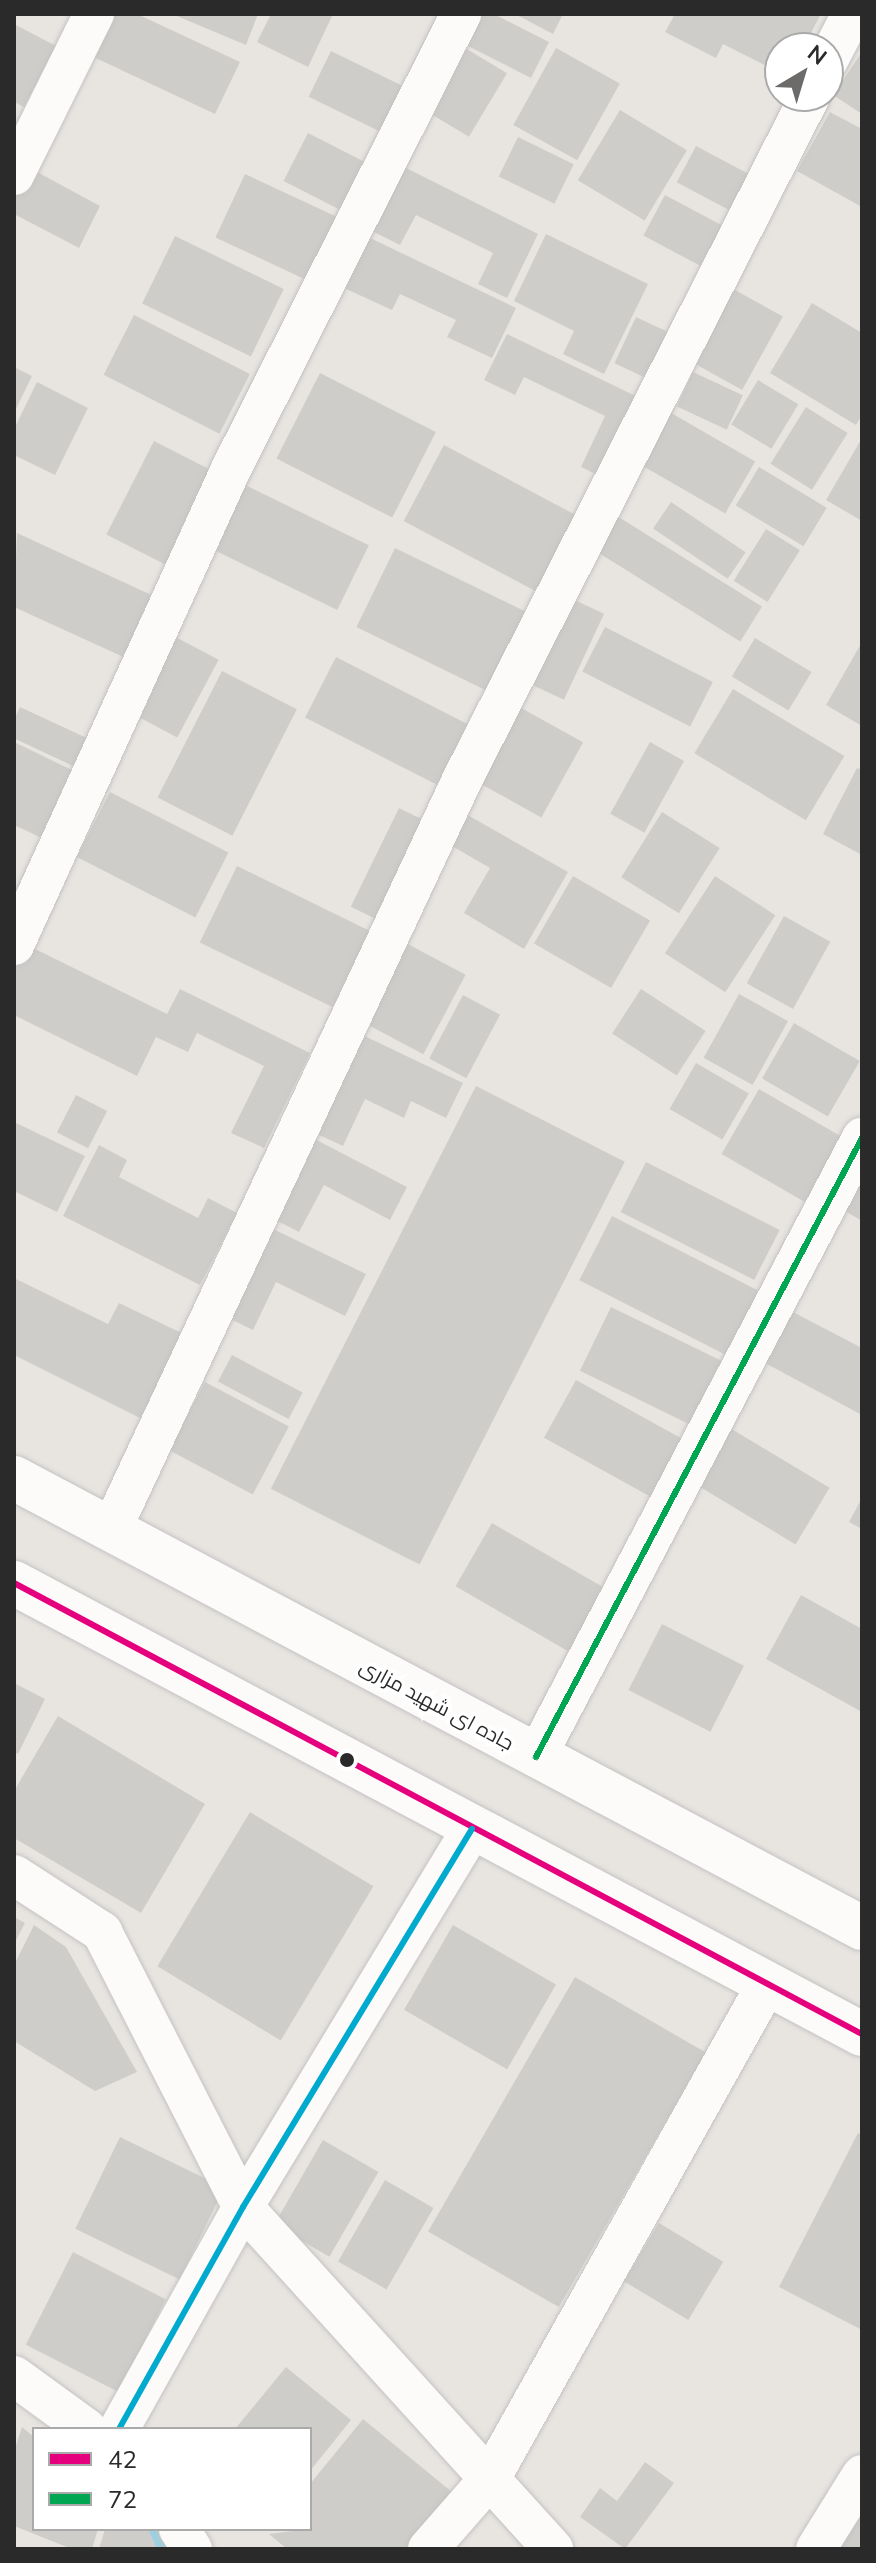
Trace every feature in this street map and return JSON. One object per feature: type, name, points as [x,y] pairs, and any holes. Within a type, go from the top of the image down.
[{"type":"main road","name":"جاده ای شهید مزاری","points":[[14,1478],[862,1928]]},
{"type":"main road","points":[[14,1583],[862,2034]]},
{"type":"street","points":[[14,175],[94,14]]},
{"type":"street","points":[[14,945],[231,469],[461,14]]},
{"type":"street","points":[[843,32],[852,14]]},
{"type":"street","points":[[111,1530],[462,780],[802,112]]},
{"type":"street","points":[[536,1757],[862,1138]]},
{"type":"street","points":[[120,2427],[243,2207],[472,1829]]},
{"type":"street","points":[[14,1875],[102,1932],[243,2207],[491,2477],[553,2549]]},
{"type":"street","points":[[428,2549],[491,2477],[767,1984]]},
{"type":"street","points":[[14,2376],[84,2427]]},
{"type":"street","points":[[816,2549],[862,2475]]},
{"type":"street","points":[[180,2531],[192,2549]]},
{"type":"building","points":[[104,14],[137,14],[240,62],[215,114],[85,53]]},
{"type":"building","points":[[172,14],[258,14],[246,45]]},
{"type":"building","points":[[271,14],[333,14],[308,67],[257,42]]},
{"type":"building","points":[[481,14],[494,14],[549,42],[531,78],[466,45]]},
{"type":"building","points":[[515,14],[563,14],[553,34]]},
{"type":"building","points":[[675,14],[821,14],[811,32],[764,32],[764,65],[723,44],[716,58],[665,32]]},
{"type":"building","points":[[14,24],[56,46],[24,107],[14,102]]},
{"type":"building","points":[[465,48],[507,73],[469,137],[427,111]]},
{"type":"building","points":[[556,48],[620,83],[577,160],[513,125]]},
{"type":"building","points":[[331,51],[407,88],[385,134],[309,97]]},
{"type":"building","points":[[862,52],[862,114],[844,102],[844,79]]},
{"type":"building","points":[[620,110],[687,150],[645,220],[578,180]]},
{"type":"building","points":[[830,112],[862,129],[862,207],[797,171]]},
{"type":"building","points":[[308,133],[371,165],[347,213],[283,181]]},
{"type":"building","points":[[518,137],[574,164],[554,204],[499,177]]},
{"type":"building","points":[[696,146],[760,180],[741,216],[677,182]]},
{"type":"building","points":[[398,164],[538,234],[507,298],[478,284],[493,253],[416,215],[400,245],[366,228]]},
{"type":"building","points":[[26,166],[100,206],[79,248],[14,214],[14,189]]},
{"type":"building","points":[[245,174],[342,219],[312,283],[215,237]]},
{"type":"building","points":[[665,195],[732,231],[711,271],[643,236]]},
{"type":"building","points":[[546,234],[648,284],[604,374],[563,354],[574,331],[514,301]]},
{"type":"building","points":[[175,236],[284,289],[251,356],[142,303]]},
{"type":"building","points":[[368,237],[516,308],[492,358],[447,337],[456,320],[400,294],[392,310],[344,288]]},
{"type":"building","points":[[726,285],[783,317],[742,390],[685,358]]},
{"type":"building","points":[[812,303],[862,333],[862,415],[856,425],[770,373]]},
{"type":"building","points":[[134,315],[250,374],[219,434],[104,375]]},
{"type":"building","points":[[636,317],[675,335],[653,381],[614,363]]},
{"type":"building","points":[[507,334],[644,400],[606,479],[581,467],[605,416],[524,377],[515,395],[484,380]]},
{"type":"building","points":[[14,367],[32,376],[14,413]]},
{"type":"building","points":[[693,372],[743,395],[727,430],[677,406]]},
{"type":"building","points":[[320,373],[436,432],[392,518],[276,459]]},
{"type":"building","points":[[758,380],[798,404],[772,449],[731,425]]},
{"type":"building","points":[[37,382],[88,408],[55,475],[14,455],[14,429]]},
{"type":"building","points":[[806,407],[848,433],[812,490],[770,464]]},
{"type":"building","points":[[666,410],[755,462],[725,513],[636,462]]},
{"type":"building","points":[[862,438],[862,521],[826,500]]},
{"type":"building","points":[[154,441],[223,476],[175,570],[106,535]]},
{"type":"building","points":[[444,445],[586,521],[546,597],[404,521]]},
{"type":"building","points":[[759,467],[827,508],[804,546],[736,506]]},
{"type":"building","points":[[243,484],[369,545],[337,610],[211,549]]},
{"type":"building","points":[[671,502],[746,552],[728,579],[653,529]]},
{"type":"building","points":[[617,516],[762,607],[740,641],[595,551]]},
{"type":"building","points":[[766,529],[800,550],[768,602],[734,581]]},
{"type":"building","points":[[17,533],[158,598],[130,660],[14,607]]},
{"type":"building","points":[[395,548],[529,613],[490,692],[356,627]]},
{"type":"building","points":[[566,596],[604,614],[564,700],[526,682]]},
{"type":"building","points":[[605,627],[713,682],[690,726],[582,672]]},
{"type":"building","points":[[170,634],[219,660],[177,738],[129,712]]},
{"type":"building","points":[[755,638],[812,672],[788,711],[732,677]]},
{"type":"building","points":[[862,642],[862,726],[826,705]]},
{"type":"building","points":[[336,657],[472,726],[441,787],[305,718]]},
{"type":"building","points":[[222,671],[297,709],[232,836],[158,798]]},
{"type":"building","points":[[733,689],[844,756],[806,820],[694,753]]},
{"type":"building","points":[[514,704],[583,742],[541,818],[472,779]]},
{"type":"building","points":[[20,707],[89,739],[76,767],[14,738],[14,720]]},
{"type":"building","points":[[14,742],[78,773],[46,840],[14,825]]},
{"type":"building","points":[[650,742],[684,761],[644,833],[610,814]]},
{"type":"building","points":[[857,768],[862,770],[862,855],[823,834]]},
{"type":"building","points":[[110,792],[229,852],[195,917],[77,857]]},
{"type":"building","points":[[399,808],[432,824],[384,923],[351,907]]},
{"type":"building","points":[[457,809],[568,872],[524,949],[464,913],[490,868],[440,839]]},
{"type":"building","points":[[662,812],[720,848],[679,913],[621,877]]},
{"type":"building","points":[[237,866],[370,931],[333,1007],[200,942]]},
{"type":"building","points":[[573,876],[650,920],[611,988],[534,944]]},
{"type":"building","points":[[715,876],[775,915],[725,992],[665,953]]},
{"type":"building","points":[[784,916],[830,942],[793,1009],[747,983]]},
{"type":"building","points":[[402,941],[466,975],[423,1054],[360,1020]]},
{"type":"building","points":[[27,945],[167,1014],[180,989],[310,1053],[264,1148],[231,1133],[264,1066],[197,1033],[188,1052],[156,1037],[137,1076],[14,1015],[14,971]]},
{"type":"building","points":[[641,989],[706,1031],[677,1075],[612,1033]]},
{"type":"building","points":[[739,994],[788,1021],[753,1085],[704,1058]]},
{"type":"building","points":[[463,995],[500,1015],[466,1078],[429,1059]]},
{"type":"building","points":[[794,1023],[860,1061],[828,1116],[762,1078]]},
{"type":"building","points":[[354,1031],[463,1083],[446,1118],[411,1101],[404,1118],[365,1099],[343,1146],[306,1129]]},
{"type":"building","points":[[696,1063],[749,1094],[722,1139],[670,1109]]},
{"type":"building","points":[[476,1086],[625,1162],[420,1565],[271,1489]]},
{"type":"building","points":[[759,1089],[848,1140],[811,1205],[722,1154]]},
{"type":"building","points":[[76,1095],[107,1111],[88,1148],[57,1132]]},
{"type":"building","points":[[14,1122],[85,1156],[57,1212],[14,1191]]},
{"type":"building","points":[[305,1134],[407,1187],[390,1220],[324,1185],[299,1232],[264,1214]]},
{"type":"building","points":[[99,1145],[127,1160],[119,1177],[198,1218],[208,1198],[237,1213],[200,1285],[63,1216]]},
{"type":"building","points":[[646,1162],[780,1230],[754,1280],[621,1212]]},
{"type":"building","points":[[862,1169],[862,1221],[840,1208]]},
{"type":"building","points":[[612,1216],[763,1293],[730,1357],[579,1280]]},
{"type":"building","points":[[267,1226],[366,1274],[345,1316],[276,1282],[253,1330],[224,1316]]},
{"type":"building","points":[[14,1278],[108,1324],[119,1303],[192,1338],[150,1423],[14,1355]]},
{"type":"building","points":[[611,1307],[726,1363],[695,1427],[580,1371]]},
{"type":"building","points":[[791,1311],[862,1348],[862,1415],[765,1363]]},
{"type":"building","points":[[232,1355],[303,1393],[289,1419],[218,1381]]},
{"type":"building","points":[[576,1380],[689,1443],[657,1500],[544,1438]]},
{"type":"building","points":[[205,1382],[289,1427],[253,1495],[169,1450]]},
{"type":"building","points":[[725,1425],[830,1488],[796,1544],[691,1482]]},
{"type":"building","points":[[862,1498],[862,1529],[849,1522]]},
{"type":"building","points":[[492,1523],[616,1594],[579,1658],[456,1586]]},
{"type":"building","points":[[801,1595],[862,1629],[862,1712],[766,1659]]},
{"type":"building","points":[[662,1624],[744,1666],[710,1732],[628,1690]]},
{"type":"building","points":[[14,1683],[45,1699],[18,1754],[14,1752]]},
{"type":"building","points":[[58,1716],[205,1804],[141,1913],[14,1838],[14,1791]]},
{"type":"building","points":[[250,1812],[373,1886],[281,2040],[157,1966]]},
{"type":"building","points":[[14,1917],[25,1923],[14,1944]]},
{"type":"building","points":[[34,1925],[66,1947],[137,2072],[95,2091],[14,2041],[14,1965]]},
{"type":"building","points":[[453,1925],[556,1984],[507,2069],[404,2010]]},
{"type":"building","points":[[575,1977],[706,2052],[559,2307],[428,2232]]},
{"type":"building","points":[[858,2133],[862,2135],[862,2330],[779,2287]]},
{"type":"building","points":[[120,2137],[224,2188],[180,2280],[75,2229]]},
{"type":"building","points":[[323,2140],[378,2172],[329,2257],[274,2225]]},
{"type":"building","points":[[385,2180],[433,2208],[386,2289],[338,2261]]},
{"type":"building","points":[[659,2223],[723,2262],[688,2320],[624,2281]]},
{"type":"building","points":[[73,2252],[166,2299],[118,2392],[26,2345]]},
{"type":"building","points":[[286,2367],[351,2420],[312,2469],[312,2427],[237,2427]]},
{"type":"building","points":[[363,2419],[458,2497],[415,2549],[287,2549],[269,2534],[312,2531],[312,2482]]},
{"type":"building","points":[[22,2427],[32,2435],[32,2531],[97,2531],[92,2549],[72,2549],[14,2526],[14,2452]]},
{"type":"building","points":[[645,2462],[674,2483],[625,2549],[580,2517],[600,2488],[617,2501]]},
{"type":"building","points":[[849,2514],[862,2521],[862,2549],[828,2549]]},
{"type":"building","points":[[104,2531],[149,2531],[157,2549],[99,2549]]},
{"type":"waterway","points":[[153,2531],[165,2549]]},
{"type":"transit line","name":"72","points":[[536,1757],[862,1138]]},
{"type":"transit line","name":"42","points":[[14,1583],[862,2034]]},
{"type":"transit line","points":[[120,2427],[243,2207],[472,1829]]}]
